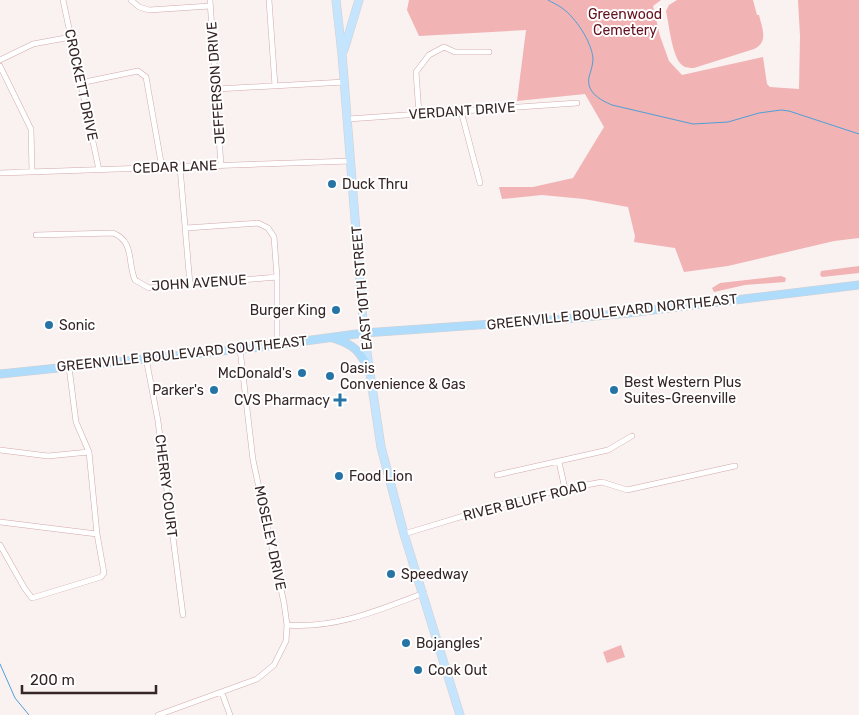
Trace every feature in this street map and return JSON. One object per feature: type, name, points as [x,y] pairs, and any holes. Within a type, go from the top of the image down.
[{"type":"highway","name":"GREENVILLE BOULEVARD NORTHEAST","points":[[364,333],[628,313],[859,285]]},
{"type":"highway","name":"GREENVILLE BOULEVARD SOUTHEAST","points":[[0,374],[240,349],[364,333]]},
{"type":"highway","points":[[331,337],[353,346],[364,360],[370,372]]},
{"type":"main road","name":"EAST 10TH STREET","points":[[336,0],[345,82],[364,333],[381,447],[404,534],[460,715]]},
{"type":"main road","points":[[342,54],[359,0]]},
{"type":"street","name":"CROCKETT DRIVE","points":[[63,0],[99,170]]},
{"type":"street","points":[[131,0],[138,7],[149,10],[210,3]]},
{"type":"street","points":[[268,0],[275,86]]},
{"type":"street","name":"JEFFERSON DRIVE","points":[[210,3],[222,166]]},
{"type":"street","points":[[0,60],[33,44],[71,37]]},
{"type":"street","points":[[419,114],[416,72],[429,55],[444,47],[455,52],[489,52]]},
{"type":"street","points":[[0,66],[31,129],[32,172]]},
{"type":"street","points":[[80,83],[138,71],[146,77],[162,168]]},
{"type":"street","points":[[217,89],[345,82]]},
{"type":"street","name":"VERDANT DRIVE","points":[[348,119],[577,103]]},
{"type":"street","points":[[461,111],[480,183]]},
{"type":"street","name":"CEDAR LANE","points":[[0,173],[351,161]]},
{"type":"street","points":[[180,167],[190,285]]},
{"type":"street","points":[[186,228],[258,223],[268,228],[274,237],[277,277],[277,344]]},
{"type":"street","name":"JOHN AVENUE","points":[[36,235],[113,233],[125,240],[132,275],[135,280],[149,288],[277,277]]},
{"type":"street","name":"MOSELEY DRIVE","points":[[158,715],[257,679],[274,665],[286,641],[287,625],[284,603],[253,460],[240,349]]},
{"type":"street","name":"CHERRY COURT","points":[[146,358],[158,421],[183,615]]},
{"type":"street","points":[[0,545],[25,590],[32,598],[101,577],[104,573],[97,534],[89,452],[76,422],[69,367]]},
{"type":"street","points":[[497,475],[608,450],[632,436]]},
{"type":"street","points":[[0,450],[48,456],[89,452]]},
{"type":"street","points":[[559,462],[565,489]]},
{"type":"street","name":"RIVER BLUFF ROAD","points":[[404,534],[503,504],[565,489],[602,482],[627,490],[735,466]]},
{"type":"street","points":[[0,522],[97,534]]},
{"type":"street","points":[[287,625],[308,627],[349,620],[424,594]]},
{"type":"street","points":[[222,693],[230,715]]},
{"type":"green space","name":"Greenwood Cemetery","points":[[409,0],[661,0],[653,6],[660,36],[669,61],[682,75],[763,57],[767,84],[770,87],[799,89],[800,36],[798,0],[859,0],[859,238],[834,241],[728,266],[684,272],[675,248],[634,242],[635,236],[628,207],[584,199],[542,195],[502,199],[499,187],[533,187],[573,178],[604,127],[585,94],[517,101],[526,30],[419,36],[407,10]]},
{"type":"green space","points":[[677,0],[753,0],[763,30],[762,43],[754,49],[694,68],[685,67],[676,55],[671,40],[666,11],[669,5]]},
{"type":"green space","points":[[859,266],[859,273],[822,277],[820,275],[821,271]]},
{"type":"green space","points":[[781,276],[786,278],[785,282],[745,285],[714,292],[712,288],[720,283]]},
{"type":"green space","points":[[621,645],[625,657],[607,663],[603,652]]},
{"type":"waterway","points":[[548,0],[567,12],[582,30],[592,51],[593,58],[589,77],[590,87],[595,95],[612,105],[693,124],[728,122],[759,113],[781,110],[859,134]]},
{"type":"waterway","points":[[0,664],[15,698],[29,715]]},
{"type":"place","name":"Duck Thru","points":[[332,184]]},
{"type":"place","name":"Burger King","points":[[336,310]]},
{"type":"place","name":"Sonic","points":[[49,325]]},
{"type":"place","name":"McDonald's","points":[[302,373]]},
{"type":"place","name":"Oasis Convenience & Gas","points":[[330,376]]},
{"type":"place","name":"Parker's","points":[[214,390]]},
{"type":"place","name":"Best Western Plus Suites-Greenville","points":[[614,390]]},
{"type":"place","name":"CVS Pharmacy","points":[[340,400]]},
{"type":"place","name":"Food Lion","points":[[339,476]]},
{"type":"place","name":"Speedway","points":[[391,574]]},
{"type":"place","name":"Bojangles'","points":[[406,643]]},
{"type":"place","name":"Cook Out","points":[[418,670]]}]
